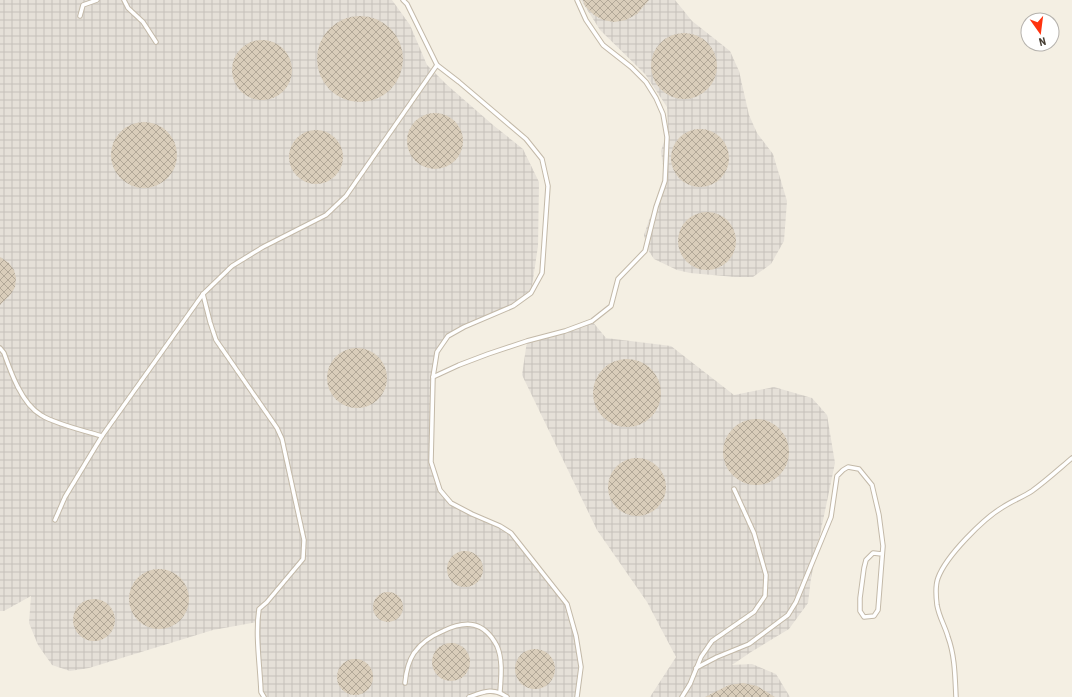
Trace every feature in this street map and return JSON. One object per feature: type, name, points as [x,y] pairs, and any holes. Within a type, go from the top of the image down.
[{"type":"lane","points":[[80,16],[83,5],[97,0]]},
{"type":"lane","points":[[124,0],[128,8],[144,22],[156,42]]},
{"type":"lane","points":[[403,0],[437,65],[526,139],[542,159],[548,186],[542,273],[530,293],[513,306],[464,327],[448,336],[437,352],[433,377],[432,462],[440,490],[451,503],[500,526],[511,533],[567,604],[576,636],[581,667],[577,697]]},
{"type":"lane","points":[[433,377],[488,354],[527,341],[565,331],[592,321],[611,306],[618,279],[645,251],[656,207],[665,181],[667,137],[663,114],[656,98],[646,82],[631,67],[603,45],[586,20],[577,0]]},
{"type":"lane","points":[[55,520],[65,497],[102,436],[203,294],[232,266],[263,247],[326,216],[346,196],[437,65]]},
{"type":"lane","points":[[203,294],[216,340],[277,428],[282,439],[304,540],[303,559],[267,602],[259,609],[257,622],[261,692],[264,697]]},
{"type":"lane","points":[[0,348],[4,353],[24,399],[40,415],[102,436]]},
{"type":"lane","points":[[956,697],[953,654],[939,616],[937,606],[938,579],[948,560],[987,518],[1003,506],[1032,491],[1072,458]]},
{"type":"lane","points":[[696,668],[716,657],[749,644],[788,614],[796,602],[831,517],[837,476],[848,467],[859,469],[872,485],[879,515],[883,546],[878,610],[874,616],[864,617],[860,611],[860,598],[866,560],[873,553],[882,554]]},
{"type":"lane","points":[[682,697],[690,684],[701,657],[712,641],[754,612],[765,596],[766,575],[754,533],[734,489]]},
{"type":"lane","points":[[405,682],[408,666],[414,653],[423,642],[434,634],[462,623],[480,627],[490,636],[497,647],[500,656],[501,668],[500,692]]},
{"type":"lane","points":[[469,697],[484,691],[500,692],[506,697]]},
{"type":"shaded area","points":[[0,0],[392,0],[410,25],[427,65],[446,84],[523,149],[539,182],[538,246],[531,293],[513,306],[487,316],[448,336],[437,352],[433,377],[431,461],[440,490],[451,503],[511,533],[567,604],[576,636],[581,667],[577,697],[507,697],[500,692],[485,691],[469,697],[264,697],[261,692],[257,622],[213,630],[89,668],[70,671],[52,665],[38,645],[29,623],[31,596],[4,611],[0,611]]},
{"type":"shaded area","points":[[581,0],[675,0],[692,21],[730,51],[739,71],[749,115],[757,133],[773,154],[787,201],[784,241],[771,264],[753,277],[690,273],[677,270],[654,259],[648,250],[644,235],[649,220],[662,194],[664,173],[661,151],[668,129],[667,107],[645,74],[600,30]]},
{"type":"shaded area","points":[[592,321],[606,338],[671,346],[734,395],[774,387],[812,398],[827,415],[835,463],[811,578],[808,603],[789,629],[732,665],[752,664],[776,674],[790,697],[650,697],[676,657],[647,602],[597,530],[522,375],[527,341]]},
{"type":"building","points":[[583,0],[649,0],[637,14],[626,20],[614,22],[603,20],[594,15],[585,6]]},
{"type":"building","points":[[360,16],[377,19],[391,28],[400,42],[403,59],[400,76],[391,90],[377,99],[360,102],[343,99],[329,90],[320,76],[317,59],[320,42],[329,28],[343,19]]},
{"type":"building","points":[[684,33],[696,36],[707,43],[714,54],[717,66],[714,78],[707,89],[696,96],[684,99],[672,96],[661,89],[654,78],[651,66],[654,54],[661,43],[672,36]]},
{"type":"building","points":[[256,40],[268,40],[279,45],[287,53],[292,64],[290,82],[279,95],[268,100],[256,100],[245,95],[237,87],[232,76],[232,64],[237,53],[245,45]]},
{"type":"building","points":[[429,113],[441,113],[451,117],[459,125],[463,135],[463,147],[459,157],[451,165],[441,169],[429,169],[419,165],[411,157],[407,147],[407,135],[411,125],[419,117]]},
{"type":"building","points":[[144,122],[157,125],[167,132],[174,142],[177,155],[174,168],[167,178],[157,185],[144,188],[131,185],[121,178],[114,168],[111,155],[114,142],[121,132],[131,125]]},
{"type":"building","points":[[694,129],[706,129],[721,137],[729,152],[729,164],[721,179],[706,187],[694,187],[679,179],[671,164],[671,152],[679,137]]},
{"type":"building","points":[[311,130],[321,130],[331,134],[339,142],[343,152],[343,162],[339,172],[331,180],[321,184],[311,184],[301,180],[293,172],[289,162],[289,152],[293,142],[301,134]]},
{"type":"building","points":[[701,212],[713,212],[728,220],[736,235],[736,247],[728,262],[713,270],[701,270],[686,262],[678,247],[678,235],[686,220]]},
{"type":"building","points":[[0,257],[9,263],[14,270],[16,278],[15,287],[11,294],[0,305]]},
{"type":"building","points":[[351,348],[363,348],[374,353],[382,361],[387,372],[385,390],[374,403],[363,408],[351,408],[340,403],[332,395],[327,384],[327,372],[332,361],[340,353]]},
{"type":"building","points":[[627,359],[640,362],[651,369],[658,380],[661,393],[658,406],[651,417],[640,424],[627,427],[614,424],[603,417],[596,406],[593,393],[596,380],[603,369],[614,362]]},
{"type":"building","points":[[756,419],[768,422],[779,429],[786,440],[789,452],[786,464],[779,475],[768,482],[756,485],[744,482],[733,475],[726,464],[723,452],[726,440],[733,429],[744,422]]},
{"type":"building","points":[[637,458],[648,460],[661,471],[664,476],[666,487],[664,498],[653,511],[648,514],[637,516],[626,514],[613,503],[610,498],[608,487],[610,476],[621,463],[626,460]]},
{"type":"building","points":[[469,551],[478,556],[482,562],[482,576],[478,582],[469,587],[461,587],[452,582],[448,576],[447,565],[452,556],[458,552]]},
{"type":"building","points":[[159,569],[176,574],[184,582],[189,599],[184,616],[176,624],[159,629],[142,624],[134,616],[129,599],[134,582],[142,574]]},
{"type":"building","points":[[388,592],[399,596],[403,607],[399,618],[388,622],[377,618],[373,607],[377,596]]},
{"type":"building","points":[[94,599],[109,605],[115,620],[109,635],[94,641],[79,635],[73,620],[79,605]]},
{"type":"building","points":[[447,643],[455,643],[465,648],[469,655],[469,669],[465,676],[455,681],[447,681],[437,676],[435,673],[432,666],[432,658],[437,648],[440,646]]},
{"type":"building","points":[[531,649],[539,649],[546,652],[552,658],[555,669],[552,680],[546,686],[539,689],[531,689],[524,686],[518,680],[515,673],[515,665],[518,658],[524,652]]},
{"type":"building","points":[[359,659],[368,664],[372,670],[372,684],[368,690],[359,695],[351,695],[342,690],[338,684],[337,673],[342,664],[348,660]]},
{"type":"building","points":[[743,683],[757,686],[775,697],[705,697],[729,685]]}]
